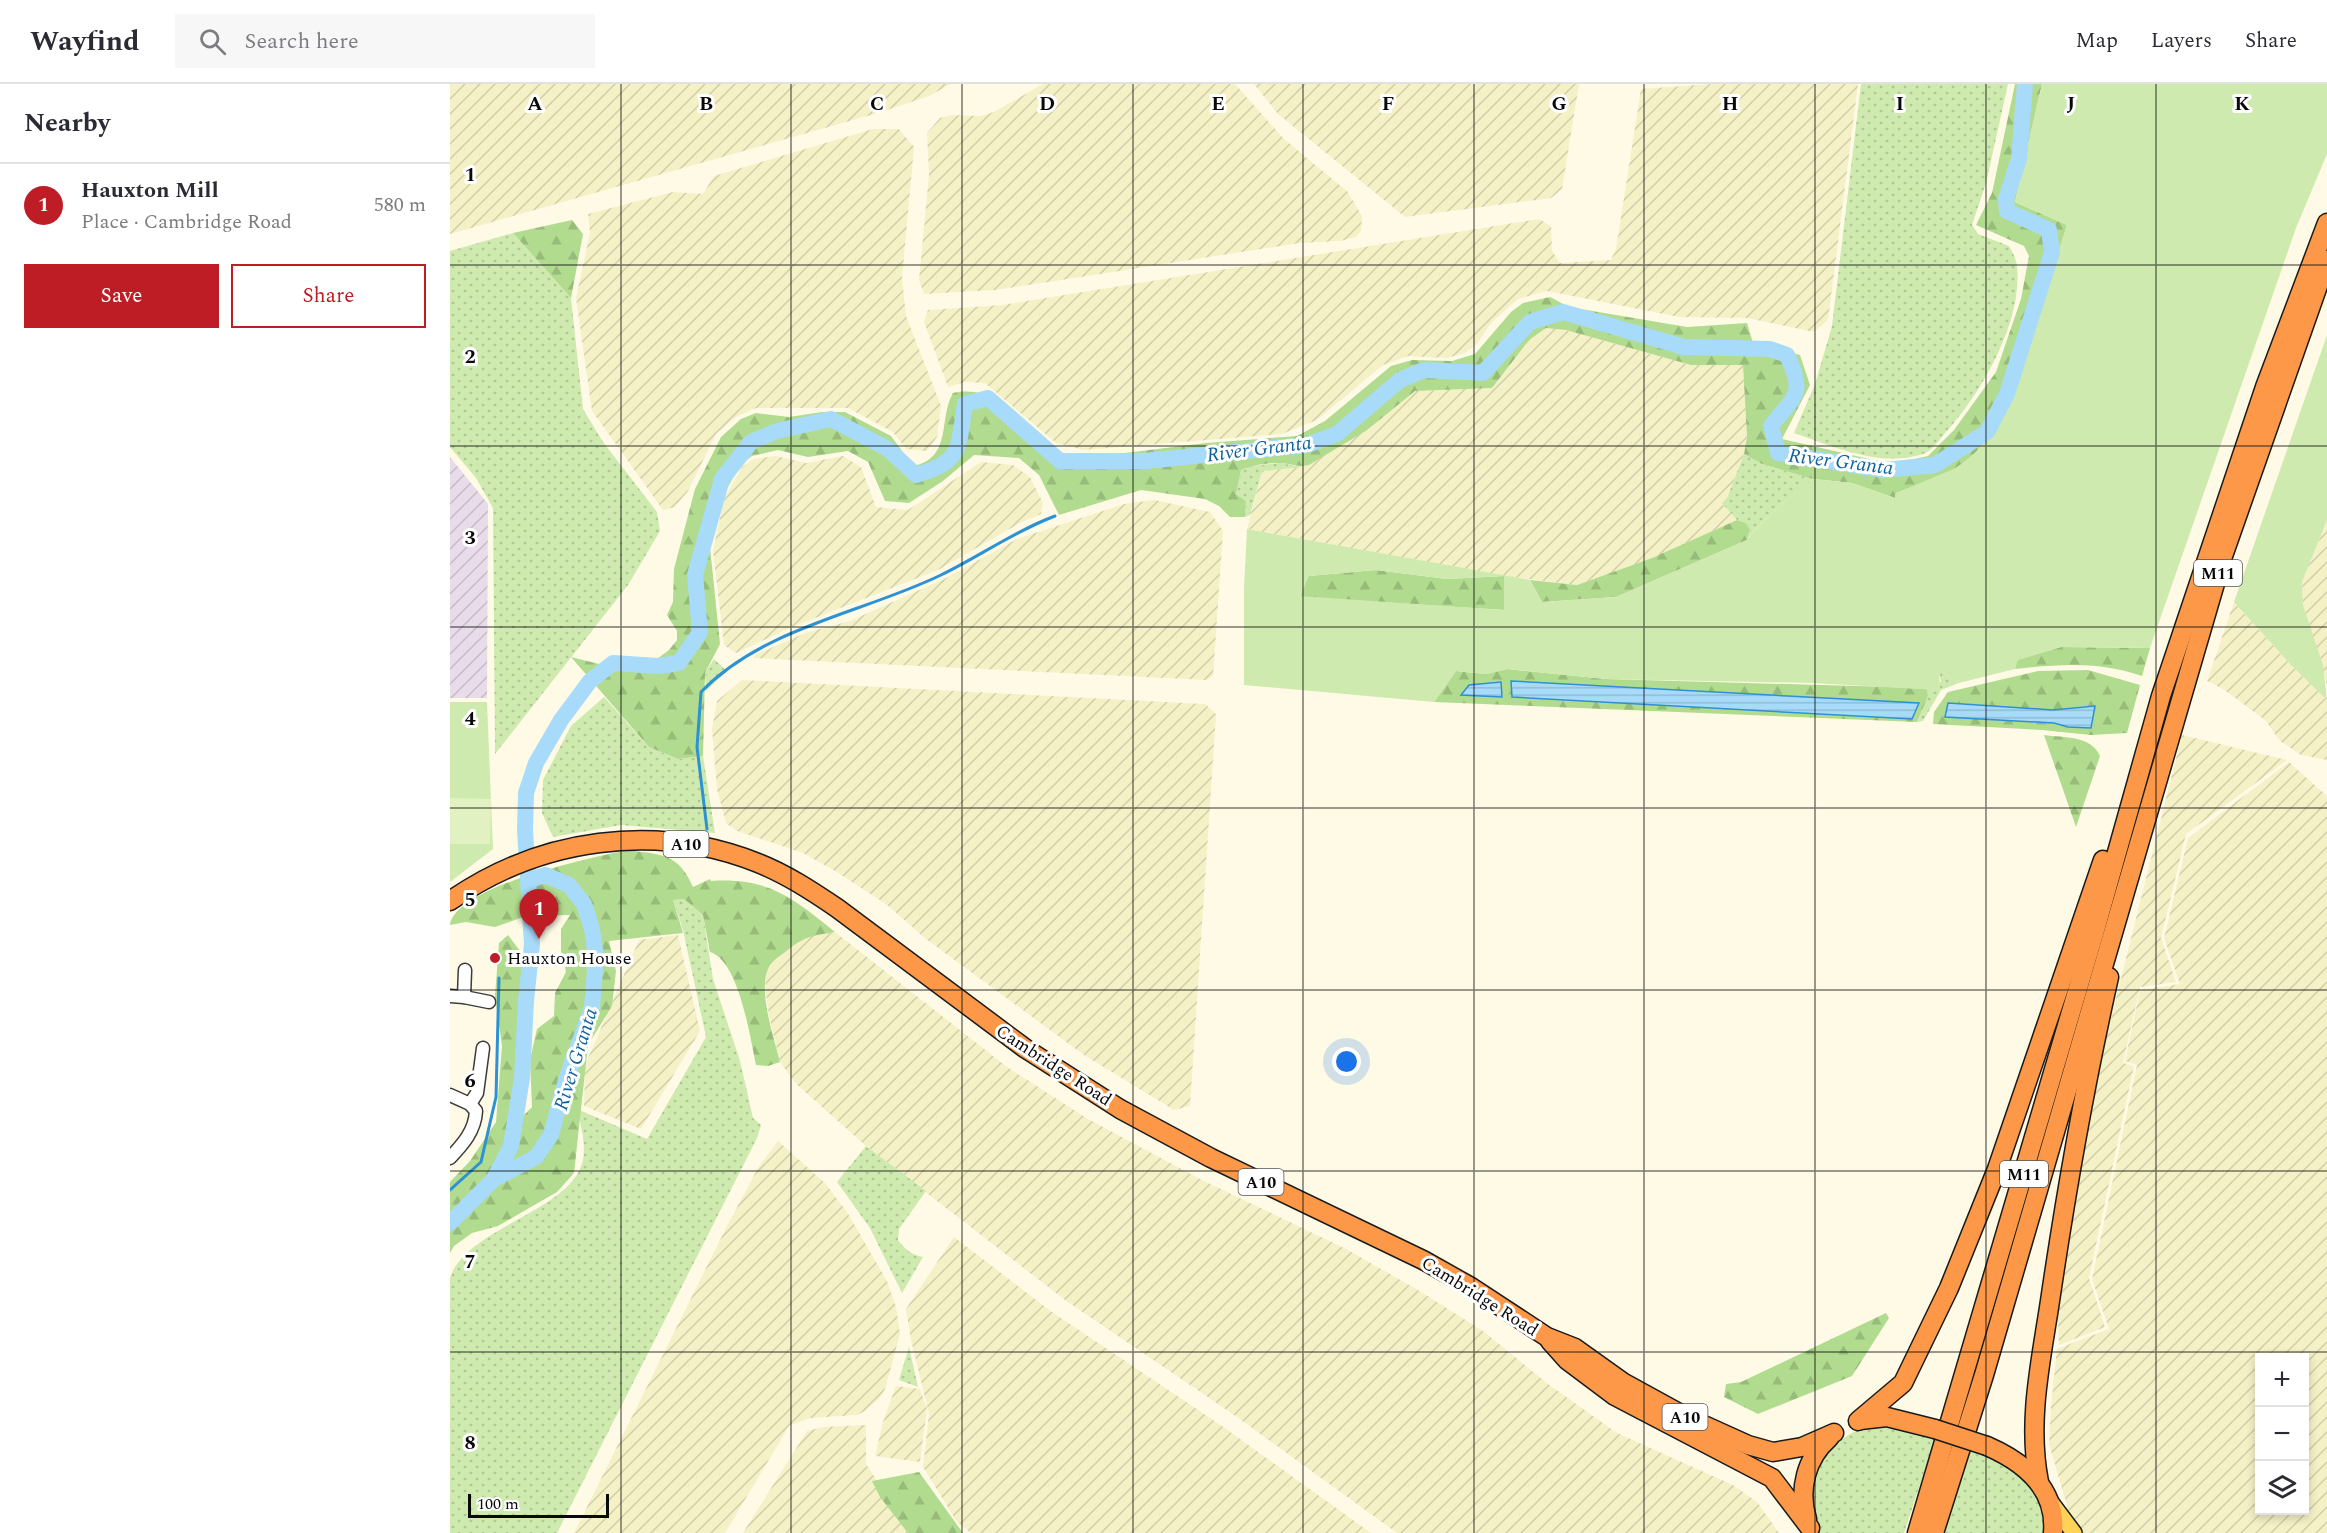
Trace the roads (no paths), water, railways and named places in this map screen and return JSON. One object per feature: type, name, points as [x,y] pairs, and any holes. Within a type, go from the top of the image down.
[{"type":"highway","name":"M11","points":[[1917,1533],[1977,1335],[2161,696],[2265,387],[2327,223]]},
{"type":"highway","name":"M11","points":[[1934,1533],[1984,1375],[2223,556],[2327,260]]},
{"type":"highway","name":"M11","points":[[1858,1421],[1903,1383],[1948,1288],[1997,1169],[2107,848],[2127,813]]},
{"type":"highway","name":"Cambridge Road","points":[[450,901],[482,881],[519,864],[556,851],[617,840],[677,842],[733,855],[786,876],[837,908],[1026,1049],[1120,1109],[1211,1158],[1423,1260],[1471,1287],[1547,1337],[1575,1348],[1655,1401],[1748,1445],[1773,1452],[1786,1451],[1834,1433],[1858,1421]]},
{"type":"highway","name":"M11","points":[[2039,1482],[2032,1437],[2045,1336],[2067,1184],[2118,944],[2124,890]]},
{"type":"highway","name":"Cambridge Road","points":[[1547,1337],[1567,1360],[1615,1396],[1772,1478],[1811,1530]]},
{"type":"highway","points":[[1858,1421],[1887,1418],[1935,1429],[1987,1446],[2016,1459],[2039,1482],[2048,1499],[2053,1533]]},
{"type":"highway","points":[[1811,1530],[1803,1505],[1804,1482],[1812,1460],[1834,1433]]},
{"type":"main road","points":[[2048,1499],[2074,1533]]},
{"type":"street","points":[[464,997],[465,970]]},
{"type":"street","points":[[450,996],[489,1002]]},
{"type":"street","points":[[470,1104],[477,1093],[483,1048]]},
{"type":"street","points":[[450,1095],[470,1104],[476,1111],[475,1124],[464,1143],[450,1158]]},
{"type":"water","points":[[1511,681],[1919,703],[1912,719],[1512,697]]},
{"type":"water","points":[[1501,682],[1502,697],[1461,695],[1469,685]]},
{"type":"water","points":[[1948,703],[2053,710],[2095,706],[2091,728],[2068,727],[2054,723],[1945,717]]},
{"type":"waterway","name":"River Granta","points":[[450,1223],[494,1179],[511,1146],[522,1078],[532,944],[525,830],[526,793],[536,763],[561,720],[590,681],[613,663],[658,666],[679,663],[700,632],[695,575],[722,479],[751,442],[777,431],[831,419],[888,449],[916,475],[931,470],[950,458],[959,442],[965,404],[988,398],[1060,461],[1144,461],[1307,445],[1337,434],[1400,380],[1424,370],[1483,373],[1530,322],[1563,312],[1684,347],[1770,349],[1787,355],[1793,368],[1797,387],[1792,400],[1771,426],[1778,453],[1884,470],[1935,465],[1987,432],[2007,394],[2052,252],[2049,230],[2007,211],[2006,199],[2019,159],[2025,84]]},
{"type":"waterway","points":[[707,829],[697,747],[701,692],[726,670],[784,636],[941,575],[1055,516]]},
{"type":"waterway","name":"River Granta","points":[[494,1179],[536,1157],[551,1135],[566,1080],[592,1007],[596,957],[592,929],[584,904],[569,885],[545,875],[530,880]]},
{"type":"waterway","points":[[450,1190],[481,1162],[496,1097],[499,978]]},
{"type":"place","name":"Hauxton Mill","points":[[539,939]]},
{"type":"place","name":"Hauxton House","points":[[495,958]]}]
